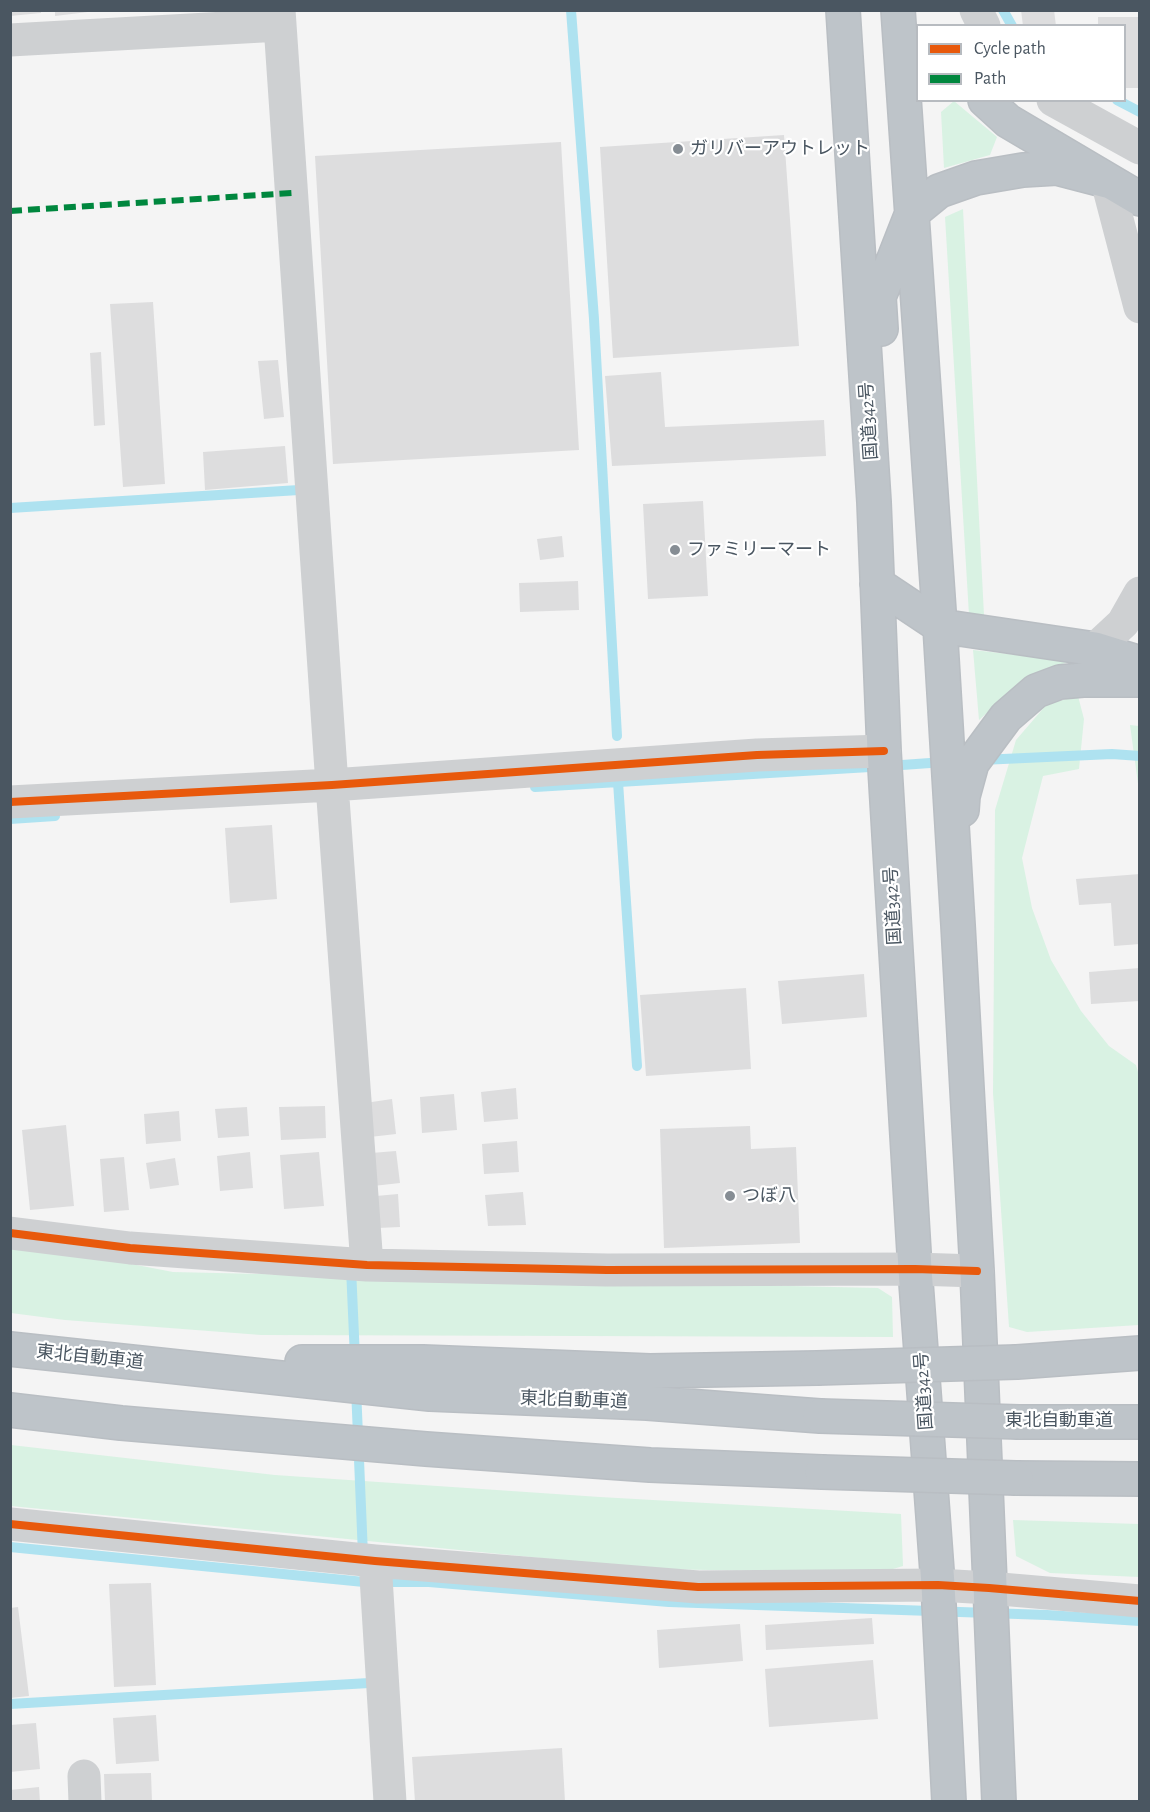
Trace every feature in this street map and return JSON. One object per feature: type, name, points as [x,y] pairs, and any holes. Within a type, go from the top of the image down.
[{"type":"highway","name":"国道342号","points":[[843,10],[874,502],[884,751],[915,1269],[938,1585],[949,1802]]},
{"type":"highway","points":[[898,10],[940,626],[957,925],[976,1271],[999,1802]]},
{"type":"highway","points":[[987,102],[1008,121],[1140,199]]},
{"type":"highway","points":[[874,502],[887,471],[879,297],[912,213],[939,191],[976,178],[1023,170],[1057,168],[1107,181]]},
{"type":"highway","points":[[877,584],[940,626],[1095,649],[1140,663]]},
{"type":"highway","points":[[957,925],[963,796],[972,763],[1006,717],[1036,691],[1060,682],[1140,680]]},
{"type":"highway","name":"東北自動車道","points":[[10,1349],[430,1394],[647,1403],[820,1416],[1019,1422],[1140,1422]]},
{"type":"highway","points":[[123,1361],[423,1362],[650,1371],[1017,1362],[1140,1353]]},
{"type":"highway","points":[[10,1410],[121,1423],[650,1465],[1016,1478],[1140,1479]]},
{"type":"street","points":[[976,10],[983,24]]},
{"type":"street","points":[[10,40],[280,18],[367,1265]]},
{"type":"street","points":[[1057,102],[1140,148]]},
{"type":"street","points":[[1107,181],[1140,307]]},
{"type":"street","points":[[1095,649],[1123,623],[1140,593]]},
{"type":"street","points":[[10,802],[332,785],[757,754],[884,751]]},
{"type":"street","points":[[10,1233],[130,1248],[367,1265],[976,1271]]},
{"type":"street","points":[[10,1524],[375,1561],[698,1587],[938,1585],[1140,1601]]},
{"type":"street","points":[[375,1561],[390,1802]]},
{"type":"green space","points":[[955,102],[997,137],[990,155],[944,168],[941,112]]},
{"type":"green space","points":[[963,209],[984,615],[969,615],[945,217]]},
{"type":"green space","points":[[973,650],[1071,661],[1028,676],[979,720]]},
{"type":"green space","points":[[1078,696],[1084,719],[1079,769],[1043,776],[1022,858],[1032,908],[1051,960],[1081,1011],[1109,1046],[1136,1065],[1140,1079],[1139,1325],[1027,1332],[1009,1327],[993,1093],[995,810],[1016,740],[1047,704]]},
{"type":"green space","points":[[1130,725],[1139,726],[1139,791]]},
{"type":"green space","points":[[11,1244],[43,1247],[173,1272],[878,1288],[892,1297],[893,1337],[261,1335],[65,1320],[11,1313]]},
{"type":"green space","points":[[11,1445],[275,1475],[901,1514],[903,1566],[880,1573],[653,1569],[11,1506]]},
{"type":"green space","points":[[1013,1520],[1139,1524],[1139,1577],[1050,1573],[1016,1556]]},
{"type":"building","points":[[10,10],[41,10],[41,13],[10,16]]},
{"type":"building","points":[[55,10],[88,10],[88,12],[55,16]]},
{"type":"building","points":[[1021,10],[1054,10],[1056,24],[1023,24]]},
{"type":"building","points":[[1098,17],[1138,17],[1138,88],[1126,88],[1126,24],[1098,24]]},
{"type":"building","points":[[784,135],[799,346],[613,358],[600,147]]},
{"type":"building","points":[[561,142],[579,450],[333,464],[315,156]]},
{"type":"building","points":[[153,302],[165,484],[123,487],[110,304]]},
{"type":"building","points":[[101,352],[105,425],[94,426],[90,353]]},
{"type":"building","points":[[278,360],[284,417],[264,419],[258,361]]},
{"type":"building","points":[[661,372],[665,427],[824,420],[826,456],[612,466],[605,376]]},
{"type":"building","points":[[285,446],[288,483],[205,490],[203,452]]},
{"type":"building","name":"ファミリーマート","points":[[703,501],[708,596],[648,599],[643,504]]},
{"type":"building","points":[[562,536],[564,557],[540,560],[537,539]]},
{"type":"building","points":[[578,581],[579,610],[520,612],[519,583]]},
{"type":"building","points":[[272,825],[277,899],[230,903],[225,828]]},
{"type":"building","points":[[1140,874],[1140,944],[1114,946],[1111,903],[1079,905],[1076,879]]},
{"type":"building","points":[[1140,968],[1140,1001],[1091,1004],[1089,972]]},
{"type":"building","points":[[864,974],[867,1017],[782,1024],[778,981]]},
{"type":"building","points":[[746,988],[751,1069],[646,1076],[640,995]]},
{"type":"building","points":[[516,1088],[518,1119],[484,1122],[481,1092]]},
{"type":"building","points":[[454,1094],[457,1130],[422,1133],[420,1097]]},
{"type":"building","points":[[392,1099],[396,1134],[370,1137],[365,1103]]},
{"type":"building","points":[[325,1106],[326,1138],[281,1140],[279,1107]]},
{"type":"building","points":[[247,1107],[249,1136],[218,1138],[215,1109]]},
{"type":"building","points":[[179,1111],[181,1141],[146,1144],[144,1114]]},
{"type":"building","points":[[66,1125],[74,1206],[30,1210],[22,1130]]},
{"type":"building","name":"つぼ八","points":[[750,1126],[751,1149],[796,1147],[800,1243],[664,1248],[660,1129]]},
{"type":"building","points":[[517,1141],[519,1172],[484,1174],[482,1144]]},
{"type":"building","points":[[396,1151],[400,1183],[373,1186],[371,1153]]},
{"type":"building","points":[[250,1152],[253,1188],[220,1191],[217,1156]]},
{"type":"building","points":[[319,1152],[324,1206],[284,1209],[280,1155]]},
{"type":"building","points":[[124,1157],[129,1210],[104,1212],[100,1159]]},
{"type":"building","points":[[175,1158],[179,1185],[150,1189],[146,1163]]},
{"type":"building","points":[[523,1192],[526,1225],[488,1226],[485,1195]]},
{"type":"building","points":[[398,1194],[400,1227],[378,1228],[376,1196]]},
{"type":"building","points":[[151,1583],[156,1685],[114,1687],[109,1584]]},
{"type":"building","points":[[18,1607],[29,1696],[10,1698],[10,1608]]},
{"type":"building","points":[[872,1618],[874,1644],[766,1650],[765,1625]]},
{"type":"building","points":[[740,1624],[743,1661],[659,1668],[657,1630]]},
{"type":"building","points":[[873,1660],[878,1719],[769,1727],[765,1669]]},
{"type":"building","points":[[156,1715],[159,1761],[116,1764],[113,1718]]},
{"type":"building","points":[[36,1723],[40,1769],[10,1772],[10,1725]]},
{"type":"building","points":[[562,1748],[565,1802],[415,1802],[412,1757]]},
{"type":"building","points":[[151,1773],[152,1802],[105,1802],[104,1774]]},
{"type":"building","points":[[39,1787],[40,1802],[10,1802],[10,1790]]},
{"type":"waterway","points":[[571,10],[594,319],[617,736]]},
{"type":"waterway","points":[[1003,10],[1011,24]]},
{"type":"waterway","points":[[1121,102],[1140,112]]},
{"type":"waterway","points":[[10,508],[299,490]]},
{"type":"waterway","points":[[981,760],[1112,754],[1140,756]]},
{"type":"waterway","points":[[888,766],[944,762]]},
{"type":"waterway","points":[[535,787],[870,767]]},
{"type":"waterway","points":[[618,782],[637,1066]]},
{"type":"waterway","points":[[10,819],[55,816]]},
{"type":"waterway","points":[[351,1268],[355,1358]]},
{"type":"waterway","points":[[356,1388],[363,1555]]},
{"type":"waterway","points":[[10,1547],[364,1582],[429,1582],[669,1602],[1047,1615],[1140,1621]]},
{"type":"waterway","points":[[10,1704],[369,1683]]},
{"type":"marked path","points":[[10,211],[292,193]]},
{"type":"cycle path","points":[[10,802],[332,785],[757,755],[884,751]]},
{"type":"cycle path","points":[[10,1233],[130,1248],[367,1265],[607,1270],[915,1269],[977,1271]]},
{"type":"cycle path","points":[[10,1524],[375,1561],[698,1587],[938,1585],[1140,1601]]},
{"type":"place","name":"ガリバーアウトレット","points":[[678,149]]},
{"type":"place","name":"ファミリーマート","points":[[675,550]]},
{"type":"place","name":"つぼ八","points":[[730,1196]]}]
